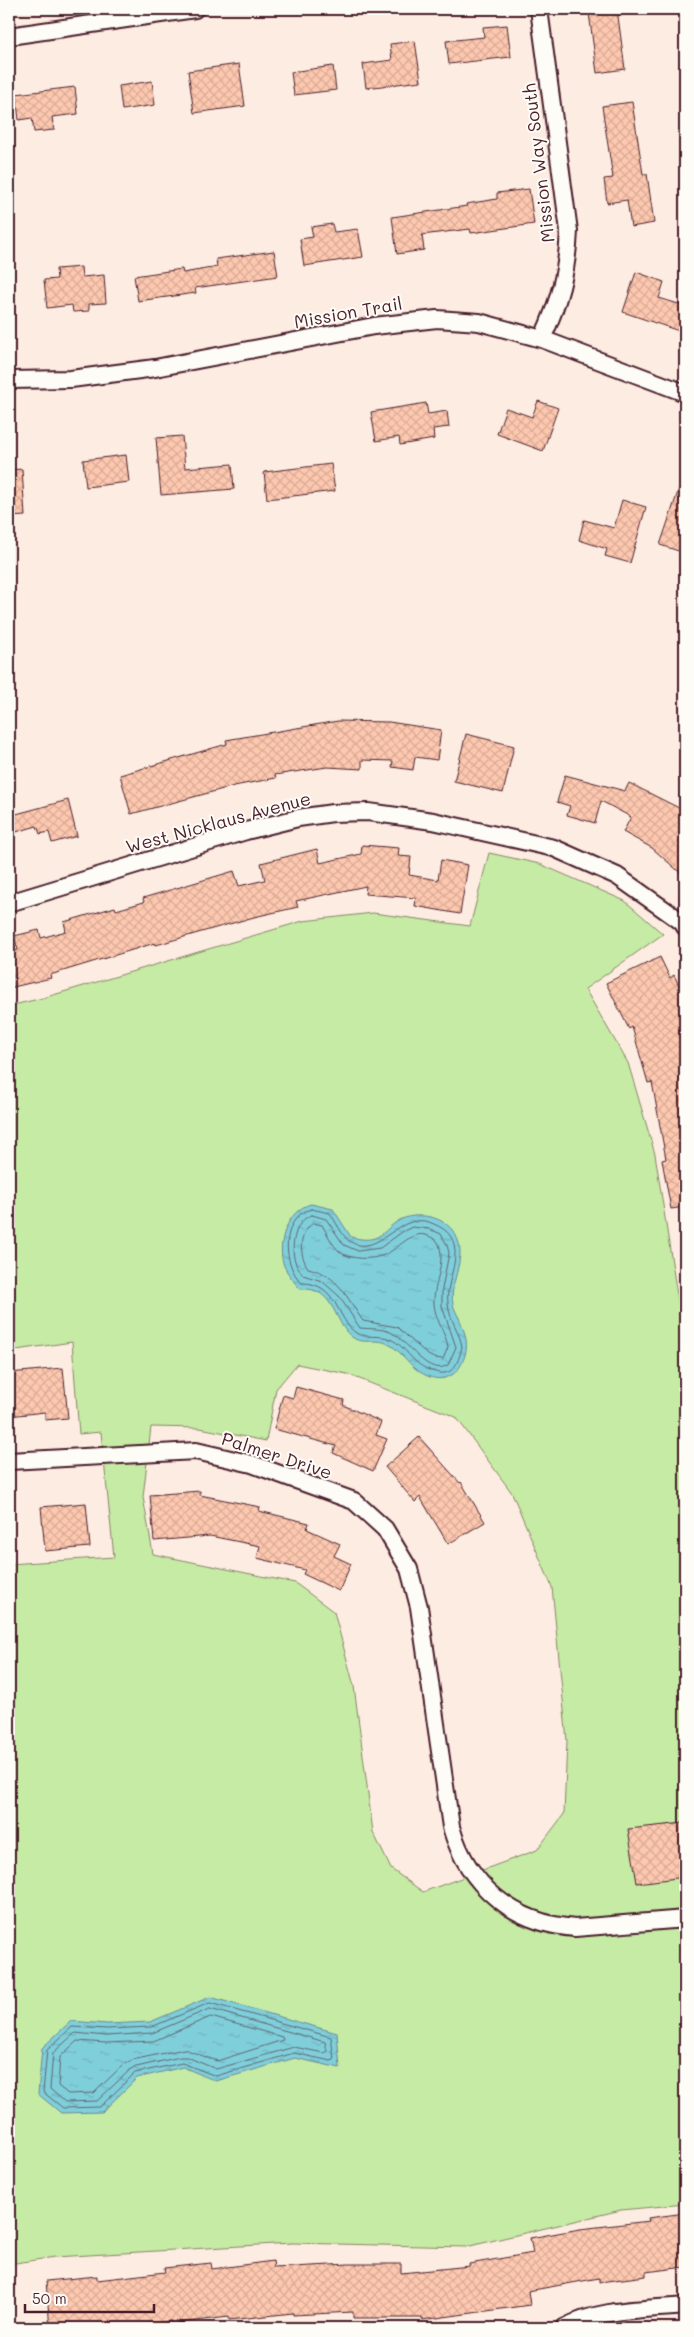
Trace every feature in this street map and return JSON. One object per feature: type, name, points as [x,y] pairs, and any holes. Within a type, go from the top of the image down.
[{"type":"street","points":[[9,36],[195,9]]},
{"type":"street","name":"Mission Way South","points":[[539,9],[569,231],[568,263],[563,284],[557,307],[542,339]]},
{"type":"street","name":"Mission Trail","points":[[9,380],[71,379],[155,368],[374,326],[416,320],[458,320],[478,322],[542,339],[685,393]]},
{"type":"street","name":"West Nicklaus Avenue","points":[[9,903],[246,831],[298,818],[333,813],[368,812],[433,821],[554,848],[617,876],[682,922],[685,927]]},
{"type":"street","name":"Palmer Drive","points":[[9,1461],[196,1451],[252,1464],[354,1501],[385,1529],[409,1569],[419,1607],[451,1827],[462,1858],[480,1884],[505,1906],[531,1920],[560,1927],[575,1928],[685,1919]]},
{"type":"street","points":[[564,2328],[601,2315],[685,2306]]},
{"type":"green space","points":[[489,853],[540,864],[625,901],[663,934],[585,989],[628,1063],[655,1154],[685,1346],[685,2204],[621,2210],[466,2247],[292,2243],[55,2257],[9,2264],[9,1564],[114,1557],[101,1432],[79,1434],[72,1342],[9,1351],[9,1006],[43,998],[303,921],[373,913],[470,926]],"holes":[[[297,1364],[347,1374],[456,1417],[512,1493],[552,1587],[567,1741],[564,1814],[537,1850],[423,1892],[391,1869],[373,1832],[354,1686],[334,1612],[295,1583],[153,1554],[143,1497],[151,1427],[200,1428],[266,1441],[276,1389]]]},
{"type":"water","points":[[311,1204],[333,1209],[351,1237],[374,1238],[402,1219],[417,1216],[434,1218],[448,1225],[453,1231],[458,1240],[460,1259],[453,1286],[453,1304],[464,1332],[466,1345],[462,1363],[452,1375],[446,1378],[432,1378],[416,1369],[396,1349],[388,1344],[380,1341],[355,1339],[342,1326],[328,1300],[312,1290],[300,1289],[284,1266],[281,1248],[290,1220],[303,1207]]},
{"type":"water","points":[[210,1997],[337,2033],[340,2068],[295,2058],[216,2081],[183,2067],[137,2078],[102,2112],[61,2113],[38,2094],[42,2048],[71,2021],[107,2024],[150,2022]]},
{"type":"building","points":[[617,9],[625,69],[597,73],[589,13]]},
{"type":"building","points":[[507,25],[511,57],[449,64],[446,41],[484,37],[483,27]]},
{"type":"building","points":[[415,41],[421,81],[366,88],[363,64],[392,60],[390,44]]},
{"type":"building","points":[[239,64],[245,106],[194,113],[188,71]]},
{"type":"building","points":[[333,66],[336,90],[294,95],[291,72]]},
{"type":"building","points":[[152,81],[155,105],[122,110],[119,86]]},
{"type":"building","points":[[75,87],[78,114],[52,117],[54,130],[34,132],[32,118],[19,120],[16,94]]},
{"type":"building","points":[[632,102],[643,174],[647,174],[654,223],[631,227],[627,200],[607,203],[604,179],[613,178],[602,106]]},
{"type":"building","points":[[529,189],[534,224],[471,233],[470,229],[422,235],[424,250],[397,254],[392,217],[467,206],[466,204],[497,199],[497,193]]},
{"type":"building","points":[[332,224],[334,232],[358,229],[363,257],[304,266],[300,239],[313,237],[311,227]]},
{"type":"building","points":[[274,251],[278,276],[195,288],[196,293],[138,301],[134,276],[182,269],[183,273],[217,267],[216,259]]},
{"type":"building","points":[[81,267],[82,277],[104,275],[106,303],[89,304],[89,311],[73,312],[72,305],[47,308],[44,280],[57,279],[56,269]]},
{"type":"building","points":[[636,272],[664,282],[659,298],[685,306],[685,333],[623,312]]},
{"type":"building","points":[[538,401],[558,408],[543,451],[497,434],[506,408],[532,417]]},
{"type":"building","points":[[426,403],[428,414],[447,411],[449,427],[433,429],[434,439],[400,445],[399,437],[376,441],[371,412]]},
{"type":"building","points":[[182,436],[185,468],[232,464],[234,489],[161,495],[156,438]]},
{"type":"building","points":[[126,455],[129,482],[86,487],[83,460]]},
{"type":"building","points":[[331,464],[335,491],[267,499],[264,472]]},
{"type":"building","points":[[22,469],[25,516],[9,517],[9,470]]},
{"type":"building","points":[[683,477],[685,477],[685,553],[660,545]]},
{"type":"building","points":[[622,500],[646,507],[630,563],[605,556],[607,549],[579,540],[584,520],[614,528]]},
{"type":"building","points":[[338,721],[389,722],[441,730],[437,760],[415,757],[413,770],[392,767],[393,761],[362,760],[362,769],[327,767],[275,775],[276,778],[234,786],[131,814],[120,775],[227,744],[226,740]]},
{"type":"building","points":[[466,734],[514,746],[503,793],[454,781]]},
{"type":"building","points":[[565,775],[625,791],[629,783],[681,809],[685,813],[685,877],[652,848],[623,832],[631,817],[601,801],[595,823],[567,815],[570,806],[557,802]]},
{"type":"building","points":[[68,800],[77,836],[52,843],[49,832],[40,834],[37,826],[9,834],[9,816]]},
{"type":"building","points":[[362,845],[399,848],[398,856],[411,857],[409,875],[438,880],[441,860],[468,865],[460,914],[415,906],[416,898],[365,894],[366,886],[296,901],[298,907],[254,917],[156,945],[155,943],[50,975],[51,978],[9,988],[9,953],[18,950],[14,936],[39,930],[41,938],[66,931],[64,922],[115,907],[116,910],[144,902],[143,898],[234,871],[239,886],[265,880],[261,863],[317,849],[320,863],[361,854]]},
{"type":"building","points":[[660,957],[670,978],[674,975],[685,998],[685,1207],[671,1209],[662,1160],[666,1159],[652,1082],[648,1083],[632,1027],[629,1029],[606,983]]},
{"type":"building","points":[[63,1368],[68,1418],[45,1420],[45,1412],[9,1416],[9,1373]]},
{"type":"building","points":[[296,1387],[344,1400],[343,1405],[381,1422],[376,1435],[387,1439],[373,1471],[333,1453],[336,1446],[274,1429],[283,1395],[293,1398]]},
{"type":"building","points":[[419,1437],[461,1482],[485,1522],[448,1544],[420,1497],[415,1502],[385,1467]]},
{"type":"building","points":[[200,1491],[200,1495],[260,1507],[259,1511],[309,1523],[307,1529],[340,1544],[334,1556],[351,1564],[339,1591],[303,1574],[305,1570],[257,1558],[260,1546],[210,1536],[154,1541],[150,1495]]},
{"type":"building","points":[[86,1503],[90,1547],[45,1551],[41,1507]]},
{"type":"building","points":[[684,1823],[685,1877],[637,1883],[628,1829]]},
{"type":"building","points":[[685,2213],[685,2267],[646,2272],[646,2276],[599,2282],[599,2278],[528,2291],[530,2305],[422,2320],[422,2318],[353,2318],[353,2312],[293,2315],[293,2313],[229,2320],[229,2317],[171,2324],[171,2321],[111,2328],[109,2328],[109,2325],[50,2328],[46,2281],[97,2276],[97,2280],[165,2272],[164,2268],[211,2263],[212,2269],[273,2261],[274,2268],[349,2264],[401,2264],[401,2273],[470,2266],[469,2264],[533,2253],[530,2238],[580,2229],[649,2221],[648,2218]]}]
